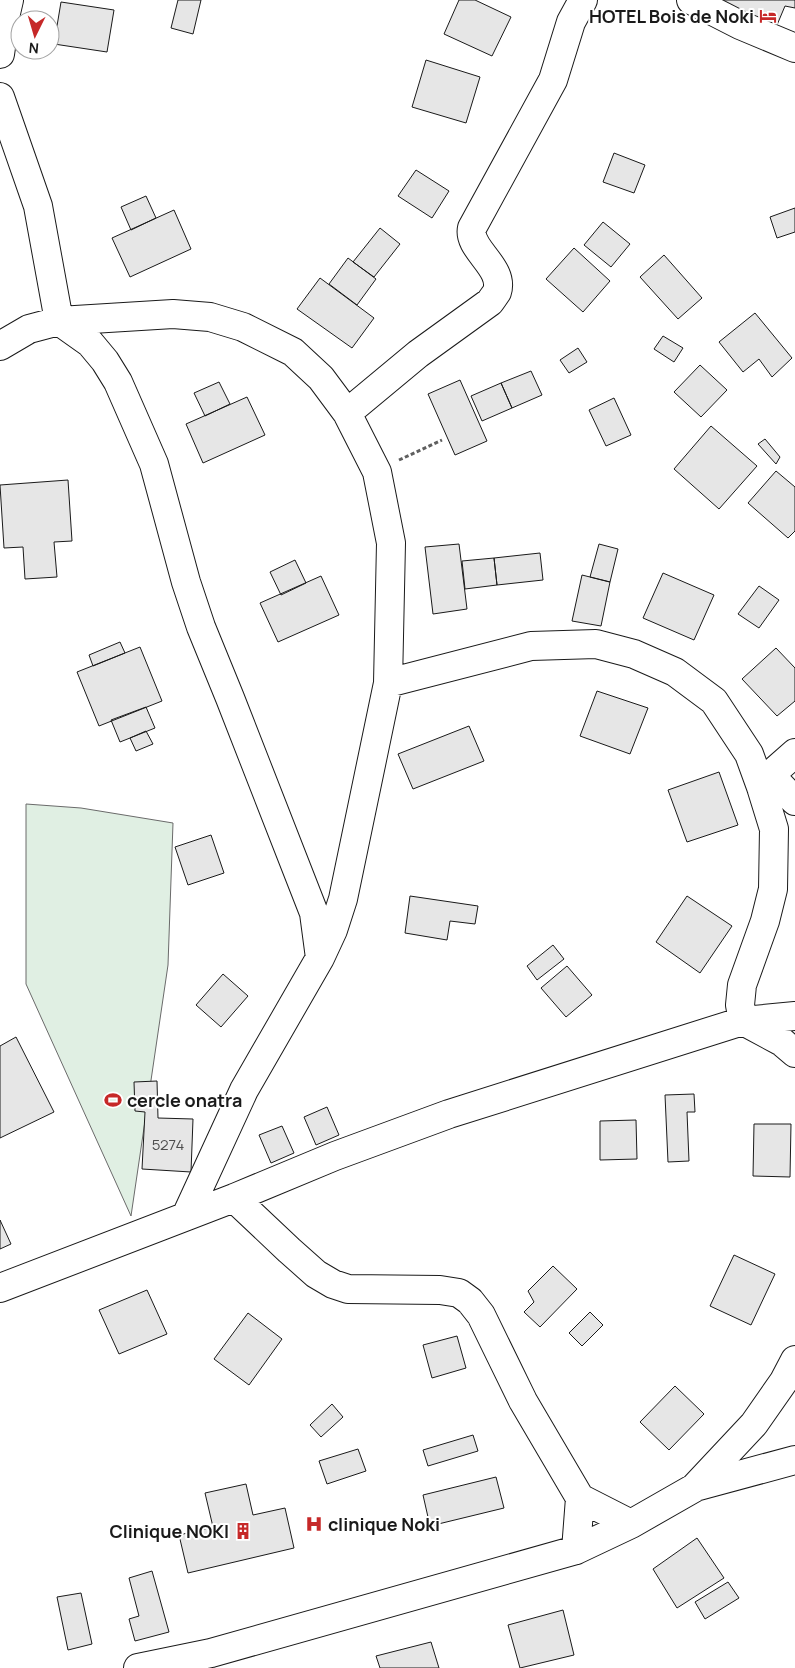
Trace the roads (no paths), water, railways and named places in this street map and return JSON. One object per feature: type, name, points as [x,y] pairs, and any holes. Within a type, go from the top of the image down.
[{"type":"street","points":[[0,54],[9,0]]},
{"type":"street","points":[[691,0],[740,25],[795,48]]},
{"type":"street","points":[[347,412],[418,354],[490,302],[497,292],[497,282],[491,264],[472,240],[472,228],[553,80],[574,7]]},
{"type":"street","points":[[0,97],[38,206],[59,321],[90,343],[105,361],[118,382],[154,464],[200,627],[230,698],[314,914],[320,958]]},
{"type":"street","points":[[0,346],[29,329],[59,321],[173,314],[210,317],[243,326],[293,352],[321,378],[347,412],[377,472],[391,543],[388,684],[343,899],[333,930],[320,958],[244,1090],[186,1216]]},
{"type":"street","points":[[388,684],[532,646],[596,644],[634,654],[675,672],[714,701],[766,781],[774,829],[773,889],[765,921],[742,985],[740,1005],[744,1021],[782,1042],[795,1053]]},
{"type":"street","points":[[766,781],[795,753]]},
{"type":"street","points":[[766,781],[795,801]]},
{"type":"street","points":[[0,1288],[234,1198],[335,1156],[448,1114],[744,1021],[795,1016]]},
{"type":"street","points":[[234,1198],[316,1274],[333,1284],[348,1289],[440,1290],[459,1293],[470,1301],[481,1315],[523,1401],[580,1498],[632,1524]]},
{"type":"street","points":[[694,1488],[754,1424],[784,1381],[795,1360]]},
{"type":"street","points":[[138,1668],[211,1653],[576,1550],[632,1524],[694,1488],[795,1460]]},
{"type":"street","points":[[576,1550],[580,1498]]},
{"type":"place","name":"HOTEL Bois de Noki","points":[[768,16]]},
{"type":"place","name":"cercle onatra","points":[[113,1100]]},
{"type":"place","name":"clinique Noki","points":[[314,1524]]},
{"type":"place","name":"Clinique NOKI","points":[[243,1531]]}]
